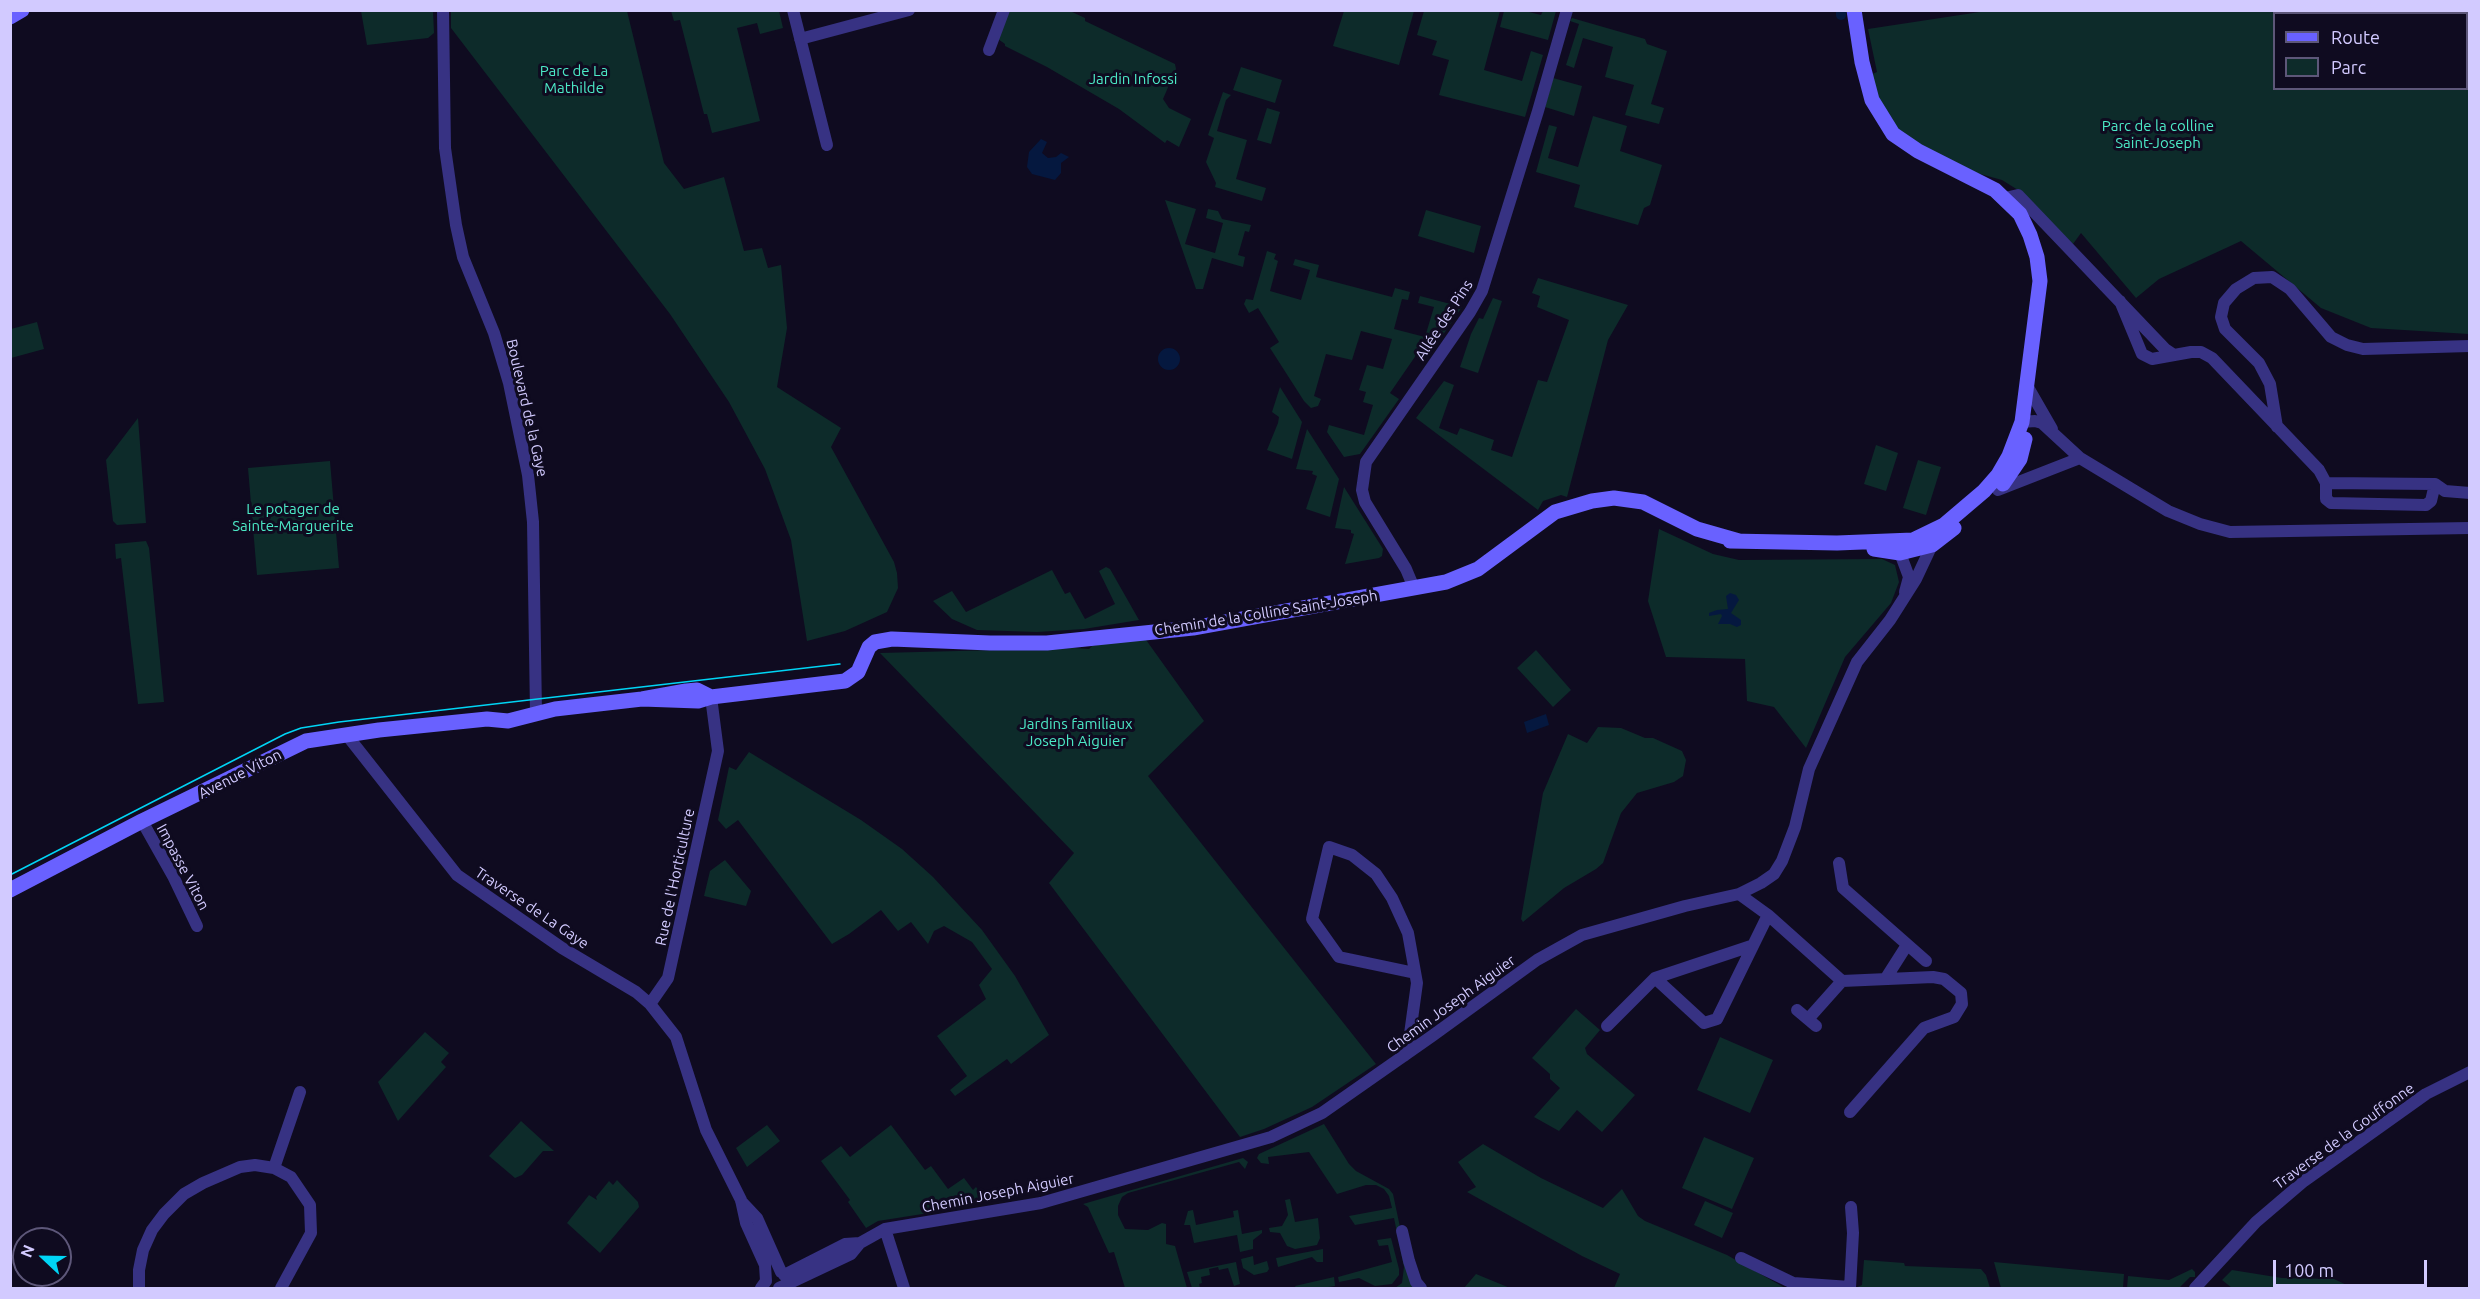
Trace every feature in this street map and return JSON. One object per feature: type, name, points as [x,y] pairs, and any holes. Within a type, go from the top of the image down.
[{"type":"street","points":[[10,17],[22,10]]},
{"type":"street","name":"Boulevard de la Gaye","points":[[442,10],[445,148],[456,225],[463,257],[494,333],[511,393],[528,475],[533,522],[536,713]]},
{"type":"street","points":[[793,10],[827,145]]},
{"type":"street","points":[[800,39],[909,10]]},
{"type":"street","points":[[989,50],[1004,10]]},
{"type":"street","name":"Allée des Pins","points":[[1414,588],[1406,569],[1365,502],[1362,490],[1366,462],[1470,312],[1482,291],[1567,10]]},
{"type":"street","name":"Chemin de la Colline Saint-Joseph","points":[[642,699],[697,690],[711,697],[845,681],[858,672],[869,647],[876,642],[892,639],[1047,643],[1192,628],[1446,582],[1467,575],[1556,512],[1576,504],[1604,499],[1631,499],[1643,502],[1697,529],[1739,541],[1932,545],[1971,515],[1998,490],[2016,478],[2025,421],[2040,281],[2037,257],[2020,214],[2005,198],[1985,183],[1918,151],[1893,134],[1872,100],[1862,62],[1854,10]]},
{"type":"street","points":[[2005,198],[2018,195],[2174,355]]},
{"type":"street","points":[[2277,427],[2270,384],[2259,363],[2225,329],[2221,317],[2224,303],[2236,289],[2254,278],[2272,277],[2290,289],[2331,337],[2347,345],[2363,349],[2469,346]]},
{"type":"street","points":[[2120,301],[2142,354],[2152,359],[2201,352],[2212,358],[2319,470],[2326,483],[2326,499],[2331,503],[2426,505],[2432,501],[2434,484]]},
{"type":"street","points":[[2029,383],[2056,435]]},
{"type":"street","points":[[2025,421],[2042,423],[2080,458],[2168,511],[2200,524],[2230,531],[2469,528]]},
{"type":"street","name":"Chemin de la Colline Saint-Joseph","points":[[1907,544],[1958,515],[1998,475],[2025,421]]},
{"type":"street","name":"Chemin de la Colline Saint-Joseph","points":[[2009,456],[2016,478]]},
{"type":"street","points":[[2016,478],[2080,458]]},
{"type":"street","points":[[2326,483],[2434,484],[2445,491],[2469,493]]},
{"type":"street","name":"Chemin Joseph Aiguier","points":[[1901,605],[1909,577],[1907,544]]},
{"type":"street","name":"Chemin Joseph Aiguier","points":[[774,1282],[845,1244],[860,1243],[885,1229],[1041,1203],[1271,1137],[1322,1113],[1537,960],[1582,935],[1685,906],[1739,894],[1761,884],[1773,874],[1782,861],[1795,827],[1809,769],[1851,674],[1863,654],[1901,605],[1917,579],[1932,545]]},
{"type":"street","name":"Rue de l'Horticulture","points":[[650,1004],[668,978],[718,751],[711,697]]},
{"type":"street","name":"Avenue Viton","points":[[10,890],[142,821],[306,741],[346,734],[487,719],[497,714],[536,713],[642,699]]},
{"type":"street","name":"Traverse de La Gaye","points":[[346,734],[457,875],[562,948],[636,992],[650,1004]]},
{"type":"street","name":"Impasse Viton","points":[[142,821],[173,876],[197,926]]},
{"type":"street","points":[[1404,1056],[1409,1041],[1417,983],[1408,933],[1392,898],[1376,874],[1352,855],[1329,847],[1312,919],[1339,957],[1415,973]]},
{"type":"street","points":[[1839,863],[1843,888],[1926,961]]},
{"type":"street","points":[[1739,894],[1768,915],[1842,981],[1886,978],[1944,979],[1962,993],[1962,1004],[1954,1017],[1924,1028],[1850,1112]]},
{"type":"street","points":[[1655,978],[1704,1023],[1717,1019],[1768,915]]},
{"type":"street","points":[[1886,978],[1907,945]]},
{"type":"street","points":[[1607,1026],[1646,984],[1655,978],[1751,946]]},
{"type":"street","points":[[1797,1010],[1813,1022],[1842,981]]},
{"type":"street","points":[[650,1004],[676,1037],[706,1130],[741,1200],[746,1223],[774,1282]]},
{"type":"street","name":"Traverse de la Gouffonne","points":[[2195,1288],[2256,1222],[2304,1181],[2426,1094],[2469,1072]]},
{"type":"street","points":[[274,1168],[300,1092]]},
{"type":"street","points":[[139,1288],[141,1260],[152,1230],[164,1214],[184,1194],[202,1183],[240,1167],[255,1165],[274,1168],[291,1177],[302,1190],[310,1205],[309,1239],[281,1288]]},
{"type":"street","points":[[1741,1258],[1793,1283],[1850,1288],[1853,1233],[1851,1207]]},
{"type":"street","points":[[885,1229],[904,1288]]},
{"type":"street","points":[[1402,1231],[1412,1272],[1421,1288]]},
{"type":"green space","name":"Parc de la colline Saint-Joseph","points":[[1993,10],[2469,11],[2469,334],[2371,328],[2321,308],[2241,241],[2159,279],[2136,298],[2081,233],[2073,244],[2018,190],[2002,180],[1973,172],[1908,141],[1881,108],[1870,75],[1877,72],[1868,29]]},
{"type":"green space","points":[[361,11],[433,11],[434,33],[428,38],[367,45]]},
{"type":"green space","name":"Parc de La Mathilde","points":[[451,11],[627,11],[664,163],[684,189],[724,177],[744,251],[762,248],[768,268],[781,265],[787,328],[777,387],[841,428],[831,447],[894,562],[897,573],[898,588],[887,612],[845,631],[807,641],[791,540],[765,469],[729,402],[670,314],[451,28]]},
{"type":"green space","points":[[671,11],[779,11],[783,28],[760,34],[757,23],[737,28],[760,121],[712,133],[707,114],[704,114],[680,20],[674,21]]},
{"type":"green space","name":"Jardin Infossi","points":[[1007,11],[1070,11],[1085,18],[1085,21],[1175,64],[1176,69],[1163,99],[1169,108],[1191,119],[1179,147],[1167,140],[1165,143],[1119,109],[1047,67],[1005,46],[998,39]]},
{"type":"green space","points":[[1344,11],[1414,11],[1399,65],[1333,46]]},
{"type":"green space","points":[[1424,11],[1500,11],[1484,70],[1522,81],[1531,51],[1543,55],[1525,117],[1439,95],[1449,60],[1432,55],[1437,41],[1417,35]]},
{"type":"green space","points":[[1504,11],[1525,11],[1541,15],[1543,11],[1556,11],[1548,40],[1500,27]]},
{"type":"green space","points":[[1572,18],[1645,39],[1647,44],[1667,51],[1651,104],[1664,108],[1659,124],[1625,115],[1634,85],[1605,77],[1613,47],[1583,38],[1574,68],[1566,65],[1579,24],[1570,21]]},
{"type":"green space","points":[[1241,67],[1282,80],[1275,103],[1233,90]]},
{"type":"green space","points":[[1553,78],[1582,86],[1574,116],[1545,107]]},
{"type":"green space","points":[[1223,92],[1231,95],[1226,100],[1217,131],[1247,140],[1236,179],[1266,188],[1262,201],[1215,187],[1216,183],[1206,162],[1214,138],[1208,135]]},
{"type":"green space","points":[[1267,108],[1280,112],[1271,144],[1257,140]]},
{"type":"green space","points":[[1593,116],[1627,126],[1620,151],[1662,165],[1650,205],[1644,208],[1638,225],[1574,207],[1580,185],[1536,172],[1549,125],[1557,127],[1548,158],[1578,167]]},
{"type":"green space","points":[[1165,200],[1196,209],[1185,244],[1215,253],[1223,223],[1206,218],[1208,209],[1218,211],[1222,219],[1251,225],[1249,232],[1245,231],[1238,255],[1245,257],[1243,267],[1212,258],[1203,289],[1196,289]]},
{"type":"green space","points":[[1426,210],[1481,226],[1474,253],[1418,236]]},
{"type":"green space","points":[[1267,251],[1276,254],[1274,259],[1278,261],[1270,291],[1301,300],[1310,270],[1293,265],[1295,259],[1319,265],[1316,277],[1392,297],[1395,288],[1410,292],[1408,300],[1402,299],[1394,329],[1425,337],[1434,307],[1418,303],[1420,296],[1462,307],[1430,354],[1421,348],[1390,393],[1399,399],[1360,454],[1344,457],[1327,432],[1329,425],[1364,435],[1373,405],[1363,402],[1366,392],[1359,390],[1367,365],[1383,369],[1392,339],[1361,331],[1352,360],[1326,354],[1314,396],[1321,399],[1318,406],[1311,408],[1304,401],[1270,348],[1279,342],[1258,308],[1249,313],[1244,304],[1246,299],[1253,300]]},
{"type":"green space","points":[[1538,278],[1628,305],[1608,340],[1567,497],[1561,495],[1543,501],[1538,510],[1416,418],[1444,381],[1454,385],[1439,428],[1457,435],[1460,428],[1494,440],[1491,450],[1512,457],[1538,380],[1547,382],[1569,320],[1537,307],[1540,296],[1532,293]]},
{"type":"green space","points":[[1493,298],[1502,301],[1478,373],[1460,367],[1471,334],[1479,318],[1483,319]]},
{"type":"green space","points":[[37,322],[44,349],[11,358],[11,329]]},
{"type":"green space","points":[[1280,387],[1302,422],[1292,459],[1267,450],[1278,423],[1279,417],[1272,412]]},
{"type":"green space","points":[[138,418],[146,523],[117,525],[113,521],[106,460]]},
{"type":"green space","points":[[1307,429],[1339,479],[1330,517],[1306,509],[1317,476],[1312,474],[1313,471],[1296,469]]},
{"type":"green space","points":[[1876,445],[1898,453],[1886,491],[1864,484]]},
{"type":"green space","points":[[1918,460],[1941,467],[1926,515],[1903,508]]},
{"type":"green space","name":"Le potager de Sainte-Marguerite","points":[[330,461],[339,568],[257,575],[248,468]]},
{"type":"green space","points":[[1344,487],[1383,549],[1382,556],[1379,558],[1345,564],[1354,534],[1351,530],[1335,528]]},
{"type":"green space","points":[[1659,529],[1713,554],[1739,560],[1882,559],[1895,565],[1899,582],[1891,603],[1845,657],[1806,748],[1774,707],[1747,701],[1745,659],[1666,657],[1648,601]]},
{"type":"green space","points":[[146,541],[149,548],[164,702],[138,704],[121,558],[116,559],[115,544]]},
{"type":"green space","points":[[1106,567],[1110,569],[1139,620],[1084,629],[1037,632],[977,630],[952,619],[933,601],[952,591],[966,612],[1052,570],[1065,594],[1070,592],[1085,619],[1115,604],[1099,571]]},
{"type":"green space","name":"Jardins familiaux Joseph Aiguier","points":[[1144,637],[1204,721],[1148,776],[1376,1064],[1312,1107],[1264,1129],[1240,1137],[1049,883],[1074,853],[880,653],[1089,649],[1092,646]]},
{"type":"green space","points":[[1536,650],[1571,690],[1553,707],[1517,668]]},
{"type":"green space","points":[[1598,727],[1621,728],[1645,738],[1653,738],[1682,751],[1686,760],[1683,776],[1674,782],[1637,793],[1621,813],[1603,863],[1564,888],[1523,922],[1521,919],[1543,793],[1568,734],[1587,743]]},
{"type":"green space","points":[[749,752],[861,820],[902,849],[933,877],[982,930],[1015,976],[1049,1035],[1011,1064],[1007,1059],[955,1096],[950,1090],[967,1076],[937,1036],[986,999],[979,985],[992,969],[972,942],[944,926],[934,931],[928,944],[911,922],[898,931],[881,910],[832,944],[738,820],[726,829],[718,820],[729,767],[736,770]]},
{"type":"green space","points":[[725,860],[751,891],[746,906],[704,896],[710,871]]},
{"type":"green space","points":[[1576,1009],[1600,1030],[1585,1048],[1587,1054],[1635,1095],[1602,1132],[1577,1110],[1559,1131],[1534,1117],[1560,1088],[1550,1079],[1550,1074],[1532,1058]]},
{"type":"green space","points":[[425,1032],[449,1053],[441,1062],[446,1067],[398,1121],[378,1082]]},
{"type":"green space","points":[[1720,1037],[1773,1060],[1750,1113],[1697,1090]]},
{"type":"green space","points":[[521,1121],[554,1151],[543,1151],[522,1175],[515,1178],[489,1156]]},
{"type":"green space","points":[[1324,1124],[1349,1164],[1356,1171],[1389,1189],[1393,1194],[1408,1265],[1419,1288],[1395,1288],[1402,1283],[1404,1267],[1394,1218],[1355,1225],[1349,1216],[1392,1208],[1389,1196],[1384,1189],[1376,1185],[1366,1185],[1337,1194],[1309,1152],[1268,1157],[1269,1164],[1261,1163],[1257,1158],[1259,1154]]},
{"type":"green space","points":[[767,1125],[780,1141],[747,1167],[736,1148]]},
{"type":"green space","points":[[891,1125],[925,1170],[931,1166],[948,1189],[964,1178],[973,1190],[976,1187],[982,1195],[967,1207],[878,1221],[866,1228],[848,1202],[850,1200],[821,1161],[841,1146],[850,1157]]},
{"type":"green space","points":[[1704,1137],[1754,1158],[1732,1209],[1682,1188]]},
{"type":"green space","points":[[1483,1144],[1541,1178],[1603,1208],[1622,1189],[1638,1216],[1645,1221],[1727,1255],[1785,1288],[1614,1288],[1620,1274],[1582,1256],[1467,1192],[1476,1187],[1458,1162]]},
{"type":"green space","points":[[1243,1158],[1248,1162],[1245,1169],[1239,1162],[1128,1193],[1122,1197],[1118,1206],[1118,1215],[1125,1229],[1148,1230],[1162,1223],[1166,1224],[1166,1244],[1175,1246],[1187,1288],[1125,1288],[1114,1252],[1109,1253],[1088,1207],[1083,1204]]},
{"type":"green space","points":[[617,1180],[638,1202],[639,1207],[600,1253],[567,1223],[589,1195],[597,1200],[596,1197],[609,1181],[613,1185]]},
{"type":"green space","points":[[1290,1199],[1295,1222],[1318,1218],[1320,1238],[1317,1245],[1295,1249],[1287,1246],[1280,1233],[1270,1232],[1269,1228],[1282,1226],[1288,1215],[1285,1200]]},
{"type":"green space","points":[[1705,1201],[1733,1213],[1722,1238],[1694,1225]]},
{"type":"green space","points":[[1193,1210],[1196,1225],[1234,1217],[1233,1211],[1238,1210],[1242,1234],[1262,1230],[1262,1233],[1253,1240],[1253,1249],[1240,1252],[1237,1235],[1194,1243],[1190,1225],[1184,1225],[1188,1211]]},
{"type":"green space","points":[[1391,1238],[1399,1269],[1399,1275],[1392,1284],[1375,1286],[1359,1278],[1339,1282],[1338,1277],[1392,1262],[1388,1245],[1379,1246],[1377,1240]]},
{"type":"green space","points":[[1323,1249],[1323,1262],[1317,1262],[1312,1257],[1278,1267],[1276,1258]]},
{"type":"green space","points":[[1253,1256],[1254,1265],[1267,1261],[1269,1269],[1267,1272],[1254,1275],[1243,1268],[1241,1259]]},
{"type":"green space","points":[[1864,1260],[1904,1263],[1905,1266],[1981,1269],[1986,1275],[1990,1288],[1855,1288],[1862,1285]]},
{"type":"green space","points":[[1236,1262],[1240,1284],[1234,1286],[1228,1268],[1219,1270],[1218,1267],[1209,1269],[1210,1275],[1201,1277],[1200,1288],[1192,1288],[1187,1272]]},
{"type":"green space","points":[[1994,1262],[2124,1274],[2123,1288],[2001,1288]]},
{"type":"green space","points":[[2192,1269],[2195,1277],[2190,1277],[2179,1288],[2127,1288],[2128,1276],[2169,1280]]},
{"type":"green space","points":[[2232,1270],[2282,1278],[2334,1279],[2353,1288],[2232,1288],[2222,1280]]},
{"type":"green space","points":[[1476,1274],[1510,1288],[1464,1288]]},
{"type":"green space","points":[[1334,1277],[1335,1286],[1296,1288],[1295,1286]]},
{"type":"water","points":[[1041,139],[1047,142],[1042,153],[1048,158],[1056,157],[1061,153],[1069,157],[1061,163],[1061,173],[1055,180],[1032,174],[1027,167],[1029,152]]},
{"type":"water","points":[[1169,348],[1179,355],[1180,359],[1173,369],[1169,370],[1159,363],[1158,359],[1165,349]]},
{"type":"water","points":[[1730,593],[1736,595],[1739,600],[1731,613],[1741,620],[1741,625],[1737,627],[1730,624],[1718,624],[1721,614],[1709,616],[1709,613],[1717,610],[1728,609],[1726,596]]},
{"type":"water","points":[[1546,714],[1549,725],[1527,733],[1524,722]]},
{"type":"waterway","points":[[1841,10],[1841,15]]},
{"type":"tram line","points":[[10,875],[285,734],[301,728],[840,664]]}]
